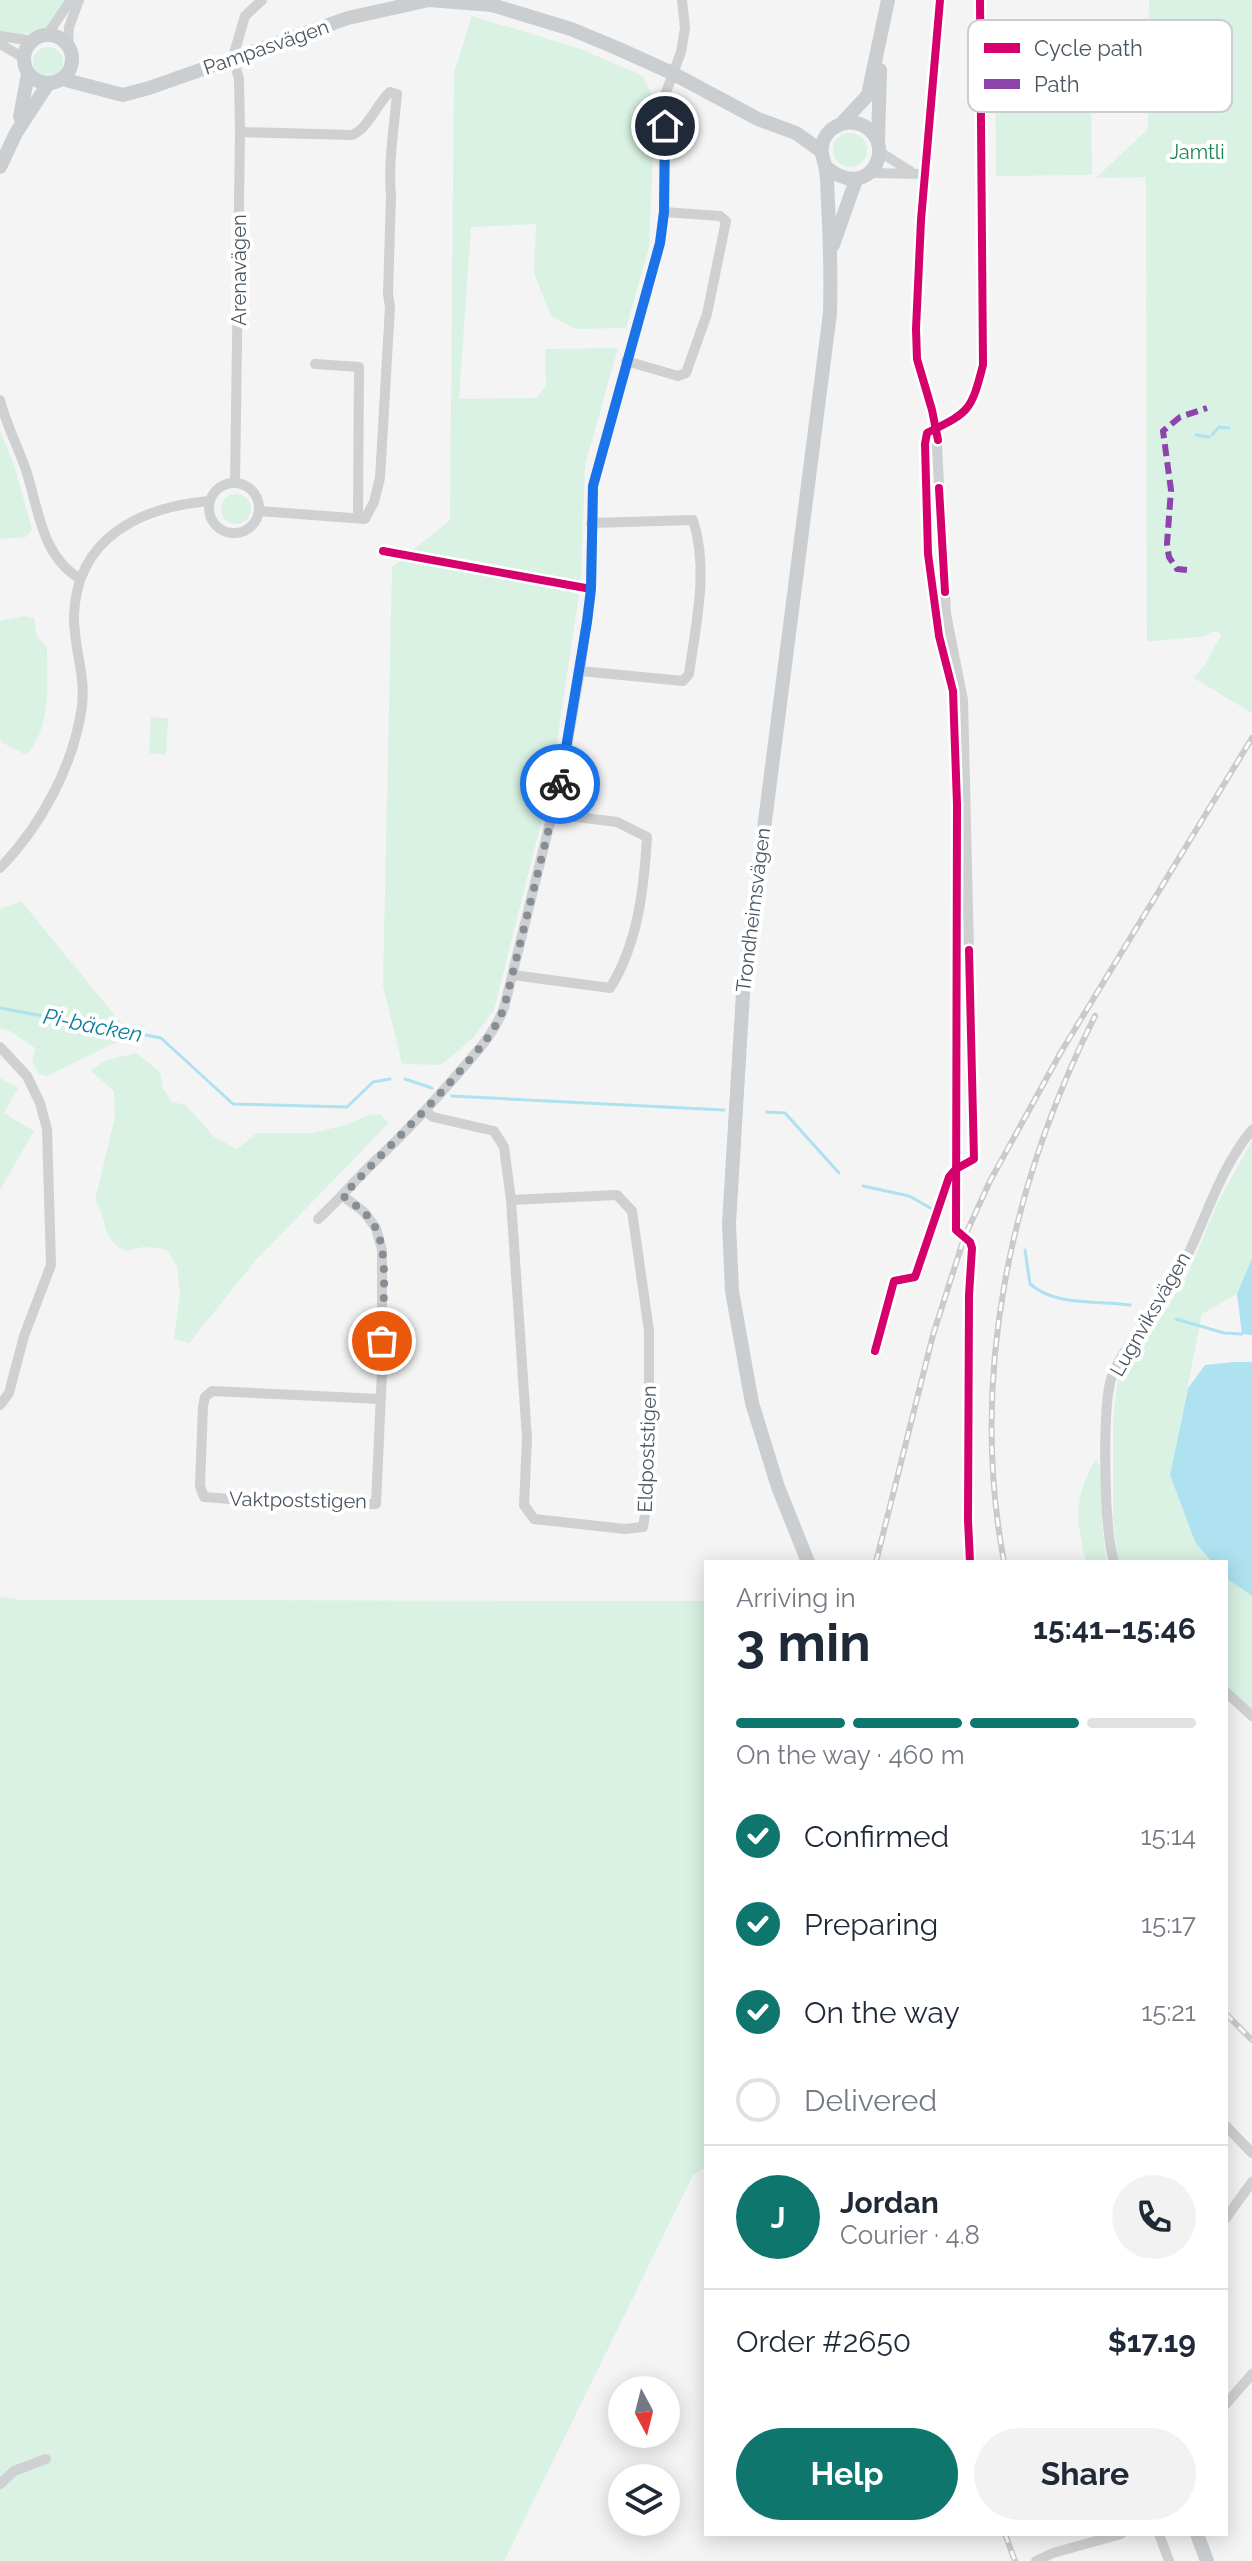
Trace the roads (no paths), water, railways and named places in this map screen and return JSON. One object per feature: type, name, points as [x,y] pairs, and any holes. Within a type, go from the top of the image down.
[{"type":"main road","name":"Pampasvägen","points":[[55,81],[123,95],[348,18],[429,0],[492,5],[571,29],[672,73],[758,119],[796,133],[821,151]]},
{"type":"main road","points":[[881,31],[877,164],[863,176],[839,178],[826,167],[821,151],[824,138],[868,95],[881,31],[888,0]]},
{"type":"main road","points":[[16,133],[28,74],[24,58],[32,41],[47,35],[58,37],[68,46],[72,61],[95,87]]},
{"type":"main road","points":[[0,167],[16,133],[55,81],[69,70],[72,61]]},
{"type":"main road","points":[[28,74],[38,82],[55,81]]},
{"type":"main road","points":[[837,126],[852,122],[863,125],[872,132],[879,147]]},
{"type":"main road","name":"Pampasvägen","points":[[796,133],[837,126]]},
{"type":"main road","name":"Trondheimsvägen","points":[[807,1560],[778,1487],[752,1403],[733,1304],[729,1224],[743,993],[830,313],[831,249],[826,167]]},
{"type":"main road","name":"Trondheimsvägen","points":[[831,249],[863,176]]},
{"type":"main road","points":[[1198,2536],[1207,2561]]},
{"type":"street","points":[[47,35],[71,0]]},
{"type":"street","points":[[68,46],[69,27],[79,0]]},
{"type":"street","points":[[233,57],[245,16],[262,0]]},
{"type":"street","points":[[318,1219],[371,1164],[429,1114],[495,1032],[504,1008],[563,770],[580,671],[591,589],[593,486],[660,243],[664,212],[665,95],[681,52],[685,28],[684,0]]},
{"type":"street","points":[[875,1351],[894,1281],[915,1277],[949,1177],[956,1169],[974,1159],[963,700],[946,614],[936,428],[917,359],[925,174],[940,0]]},
{"type":"street","points":[[0,36],[32,41]]},
{"type":"street","points":[[0,44],[24,58]]},
{"type":"street","name":"Arenavägen","points":[[233,57],[239,79],[240,132],[235,483]]},
{"type":"street","points":[[240,132],[352,135],[363,128],[382,99],[390,92],[397,94],[389,166],[390,307],[380,478],[365,519],[259,511]]},
{"type":"street","points":[[879,147],[912,172]]},
{"type":"street","points":[[863,176],[912,172],[925,174]]},
{"type":"street","points":[[626,361],[678,376],[686,373],[707,314],[726,221],[720,216],[664,212]]},
{"type":"street","points":[[315,364],[359,367],[354,517]]},
{"type":"street","points":[[0,400],[26,471],[45,538],[61,566],[80,579]]},
{"type":"street","points":[[235,483],[245,485],[255,494],[259,511],[252,526],[234,534],[216,527],[208,510],[209,501],[219,487],[235,483]]},
{"type":"street","points":[[0,868],[30,832],[50,799],[71,750],[82,704],[74,615],[80,579],[91,557],[108,537],[130,521],[164,509],[209,501]]},
{"type":"street","points":[[580,671],[683,681],[689,674],[700,588],[700,542],[693,520],[591,523]]},
{"type":"street","points":[[513,975],[610,988],[624,967],[644,886],[647,837],[617,822],[553,814]]},
{"type":"street","points":[[0,1047],[27,1076],[40,1103],[47,1129],[51,1247],[51,1265],[24,1336],[9,1393],[0,1405]]},
{"type":"street","name":"Eldpoststigen","points":[[429,1114],[494,1131],[504,1147],[511,1200],[527,1438],[524,1505],[534,1519],[625,1529],[643,1527],[649,1490],[649,1331],[632,1211],[617,1195],[511,1200]]},
{"type":"street","name":"Lugnviksvägen","points":[[1114,1560],[1107,1517],[1107,1412],[1111,1379],[1121,1358],[1176,1278],[1215,1188],[1236,1150],[1252,1130]]},
{"type":"street","name":"Vaktpoststigen","points":[[343,1196],[364,1212],[376,1228],[382,1250],[379,1399],[376,1504],[308,1505],[204,1497],[200,1486],[203,1406],[205,1397],[212,1391],[379,1399]]},
{"type":"street","points":[[1228,1694],[1252,1716]]},
{"type":"street","points":[[1228,2128],[1252,2153]]},
{"type":"street","points":[[1228,2215],[1252,2182]]},
{"type":"street","points":[[1228,2402],[1252,2374]]},
{"type":"street","points":[[0,2484],[14,2471],[46,2459]]},
{"type":"street","points":[[1036,2561],[1053,2553],[1114,2536]]},
{"type":"street","points":[[1160,2536],[1169,2561]]},
{"type":"water","points":[[1252,1258],[1252,1335],[1242,1334],[1237,1294]]},
{"type":"water","points":[[1252,1362],[1252,1596],[1228,1579],[1228,1560],[1210,1560],[1195,1542],[1170,1475],[1188,1388],[1205,1365]]},
{"type":"waterway","points":[[1212,435],[1219,427],[1229,428]]},
{"type":"waterway","points":[[1196,435],[1209,437]]},
{"type":"waterway","name":"Pi-bäcken","points":[[0,1008],[161,1038],[233,1104],[347,1107],[373,1082],[390,1079]]},
{"type":"waterway","name":"Pi-bäcken","points":[[405,1079],[432,1088]]},
{"type":"waterway","name":"Pi-bäcken","points":[[452,1096],[724,1110]]},
{"type":"waterway","name":"Pi-bäcken","points":[[767,1112],[785,1113],[839,1173]]},
{"type":"waterway","name":"Pi-bäcken","points":[[863,1186],[909,1196],[934,1210]]},
{"type":"waterway","name":"Pi-bäcken","points":[[1025,1250],[1030,1284],[1041,1291],[1065,1299],[1130,1305]]},
{"type":"waterway","name":"Pi-bäcken","points":[[1176,1319],[1224,1333],[1242,1334]]},
{"type":"railway","points":[[877,1560],[933,1335],[964,1238],[990,1181],[1061,1052],[1252,738]]},
{"type":"railway","points":[[1004,1560],[994,1492],[992,1421],[995,1351],[1005,1282],[1020,1213],[1040,1146],[1095,1016]]},
{"type":"railway","points":[[1228,2016],[1252,2040]]},
{"type":"railway","points":[[1006,2536],[1015,2561]]},
{"type":"park label","name":"Jamtli","points":[[1197,152]]}]
